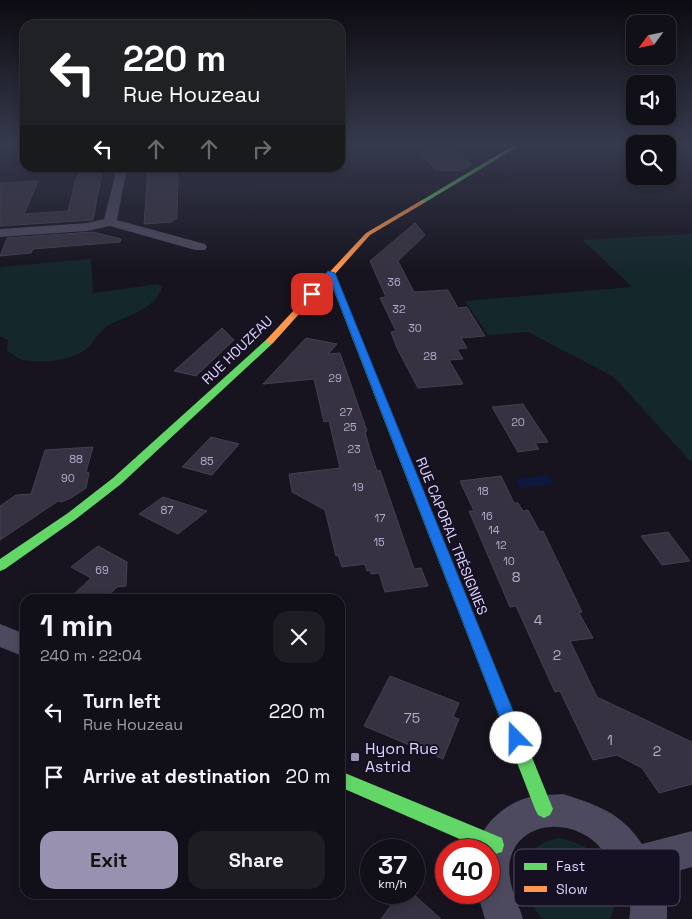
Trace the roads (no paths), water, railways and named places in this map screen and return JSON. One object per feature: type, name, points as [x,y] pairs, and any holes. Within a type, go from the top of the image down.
[{"type":"street","points":[[110,222],[118,187]]},
{"type":"street","name":"RUE HOUZEAU","points":[[0,566],[72,516],[117,480],[256,356],[340,262],[368,234],[449,187]]},
{"type":"street","points":[[0,233],[87,227],[110,222],[200,247]]},
{"type":"street","name":"RUE CAPORAL TRÉSIGNIES","points":[[331,273],[544,809]]},
{"type":"street","points":[[0,635],[20,644]]},
{"type":"street","points":[[345,781],[481,839]]},
{"type":"street","points":[[499,839],[508,826],[517,819],[544,809],[571,812],[600,825],[616,837],[625,849]]},
{"type":"street","points":[[497,904],[504,919]]},
{"type":"water","points":[[548,475],[555,484],[520,488],[515,479]]},
{"type":"place","name":"Hyon Rue Astrid","points":[[355,757]]}]
